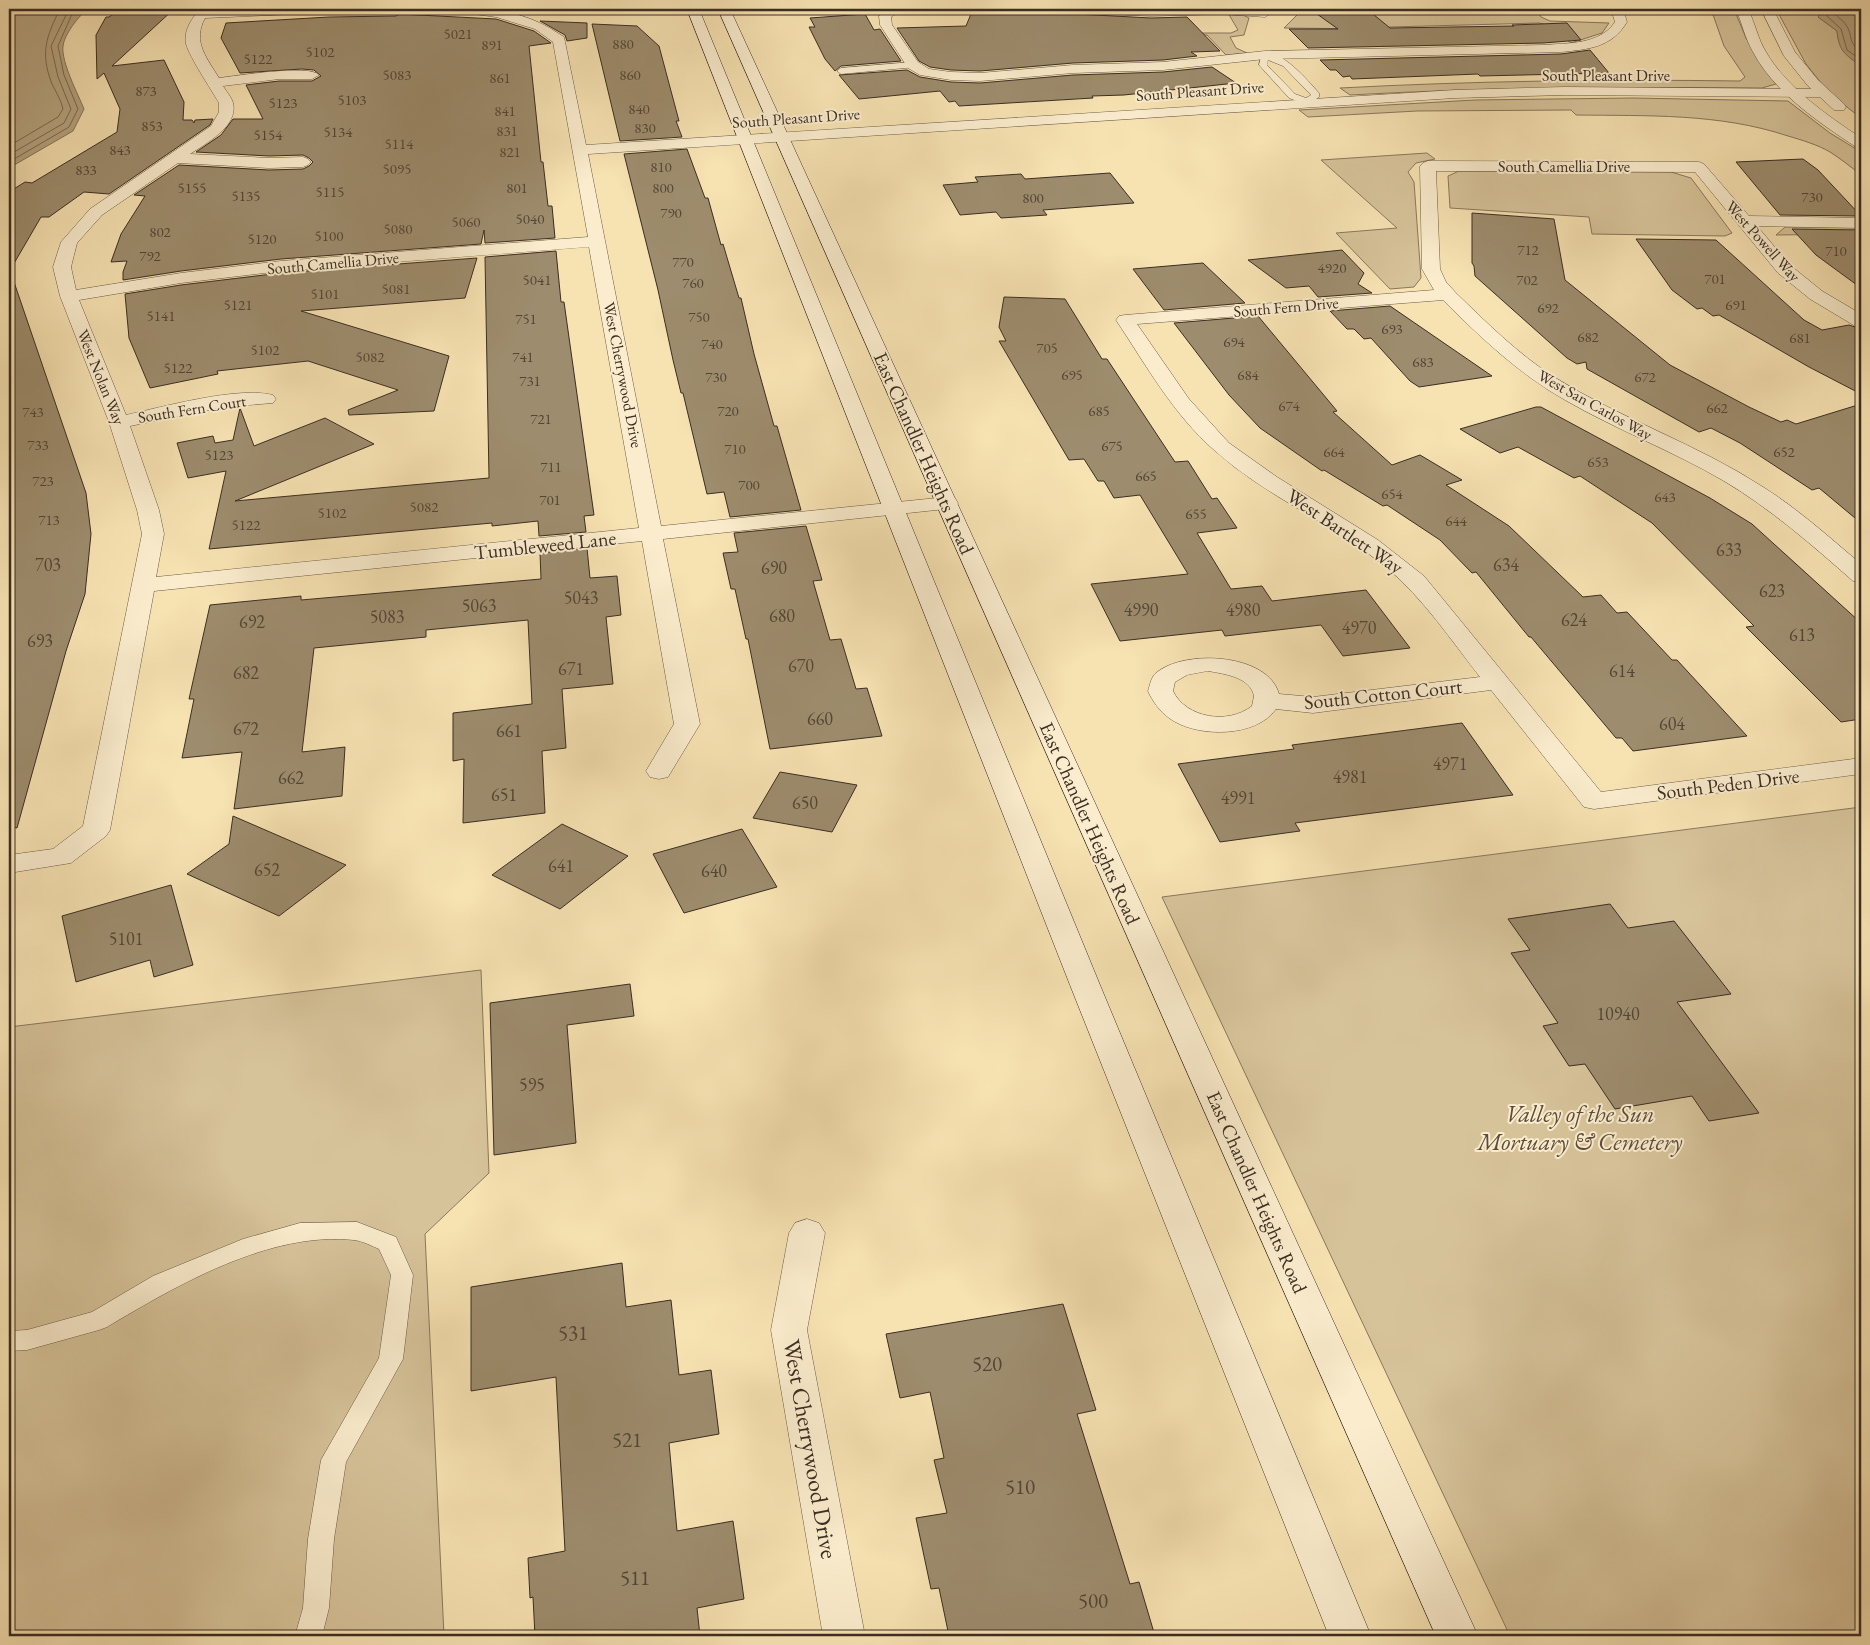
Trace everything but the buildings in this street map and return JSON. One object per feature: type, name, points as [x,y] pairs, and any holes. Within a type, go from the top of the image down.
[{"type":"street","points":[[204,12],[317,9]]},
{"type":"street","name":"West Cherrywood Drive","points":[[464,9],[504,11],[539,26],[559,40],[653,534],[687,724],[659,771]]},
{"type":"street","points":[[692,9],[895,509],[1085,985],[1350,1636]]},
{"type":"street","name":"East Chandler Heights Road","points":[[724,9],[1458,1636]]},
{"type":"street","points":[[1083,9],[1142,12],[1222,10],[1266,15]]},
{"type":"street","points":[[894,11],[885,16],[886,25],[913,65],[925,72],[980,77],[1073,69],[1163,66],[1261,50],[1543,48],[1573,46],[1601,40],[1615,32],[1621,22],[1617,9]]},
{"type":"street","points":[[1742,9],[1760,54],[1795,93],[1830,124],[1861,144]]},
{"type":"street","points":[[1767,9],[1789,52],[1823,93],[1851,117]]},
{"type":"street","name":"West Nolan Way","points":[[9,864],[61,857],[96,830],[153,534],[148,510],[119,422],[69,296],[62,267],[69,242],[96,212],[217,129],[226,112],[226,103],[192,44],[192,35],[204,12]]},
{"type":"street","points":[[216,83],[279,75],[312,75]]},
{"type":"street","name":"South Pleasant Drive","points":[[580,150],[1455,94],[1566,91],[1823,93]]},
{"type":"street","points":[[177,158],[269,163],[303,162]]},
{"type":"street","name":"South Camellia Drive","points":[[1428,166],[1699,167]]},
{"type":"street","name":"West San Carlos Way","points":[[1428,166],[1431,269],[1447,294],[1515,357],[1548,382],[1591,406],[1726,474],[1755,491],[1806,528],[1861,576]]},
{"type":"street","name":"West Powell Way","points":[[1699,167],[1784,269],[1798,282],[1836,308],[1861,322]]},
{"type":"street","points":[[1744,221],[1861,223]]},
{"type":"street","name":"South Camellia Drive","points":[[69,296],[181,278],[281,266],[598,241]]},
{"type":"street","name":"South Fern Drive","points":[[1125,320],[1447,294]]},
{"type":"street","name":"West Bartlett Way","points":[[1125,320],[1186,408],[1221,446],[1244,464],[1363,539],[1400,566],[1430,596],[1594,801]]},
{"type":"street","name":"South Fern Court","points":[[119,422],[224,402],[266,399]]},
{"type":"street","name":"Tumbleweed Lane","points":[[144,585],[947,503]]},
{"type":"street","name":"South Cotton Court","points":[[1267,700],[1313,705],[1498,682]]},
{"type":"street","name":"South Peden Drive","points":[[1594,801],[1861,766]]},
{"type":"street","name":"West Cherrywood Drive","points":[[807,1233],[789,1330],[844,1636]]},
{"type":"lane","points":[[812,11],[894,11]]},
{"type":"lane","points":[[1261,50],[1286,64],[1316,95],[1307,102],[1292,96],[1263,65],[1261,50]]},
{"type":"lane","points":[[841,70],[913,65]]},
{"type":"lane","points":[[1269,71],[1292,70]]},
{"type":"lane","points":[[9,1341],[27,1340],[99,1320],[161,1283],[243,1248],[300,1232],[357,1231],[388,1243],[402,1275],[391,1359],[334,1460],[321,1539],[316,1608],[308,1636]]},
{"type":"green space","points":[[1043,9],[1061,10],[1051,28],[1167,33],[1231,33],[1238,30],[1228,13],[1241,14],[1249,18],[1244,35],[1230,37],[1236,48],[1247,53],[1226,55],[1207,35],[985,46],[966,25],[970,22],[1035,25]]},
{"type":"green space","points":[[1307,9],[1536,9],[1541,17],[1550,21],[1609,23],[1602,33],[1571,43],[1547,25],[1539,23],[1390,27],[1378,29],[1284,28],[1298,14]]},
{"type":"green space","points":[[1711,9],[1734,9],[1746,38],[1776,84],[1762,88],[1556,88],[1350,95],[1340,88],[1540,81],[1740,81],[1745,77],[1724,46]]},
{"type":"green space","points":[[1776,9],[1825,9],[1818,17],[1837,31],[1841,47],[1851,59],[1861,66],[1860,82],[1857,88],[1861,91],[1861,118],[1829,93],[1806,64]]},
{"type":"green space","points":[[1633,98],[1788,101],[1830,133],[1861,152],[1861,175],[1842,160],[1820,147],[1736,123],[1683,117],[1576,115],[1571,110],[1417,111],[1308,117],[1299,110],[1475,100]]},
{"type":"green space","points":[[1427,153],[1435,159],[1416,163],[1408,172],[1414,182],[1421,278],[1414,287],[1390,289],[1336,233],[1397,228],[1321,160]]},
{"type":"green space","points":[[1459,171],[1671,172],[1691,178],[1732,233],[1725,236],[1592,234],[1589,217],[1450,208],[1448,176]]},
{"type":"green space","points":[[1785,227],[1861,227],[1861,234],[1776,235]]},
{"type":"green space","name":"Valley of the Sun Mortuary & Cemetery","points":[[1861,807],[1861,1636],[1510,1636],[1162,897]]},
{"type":"green space","points":[[481,970],[489,1173],[425,1234],[444,1636],[9,1636],[9,1027]]},
{"type":"water","points":[[9,9],[88,9],[72,26],[63,46],[67,69],[84,109],[73,131],[9,168]]},
{"type":"water","points":[[1825,9],[1861,9],[1861,66],[1841,48],[1837,31],[1818,17]]},
{"type":"water","points":[[1861,66],[1861,91],[1857,88],[1860,82]]}]
